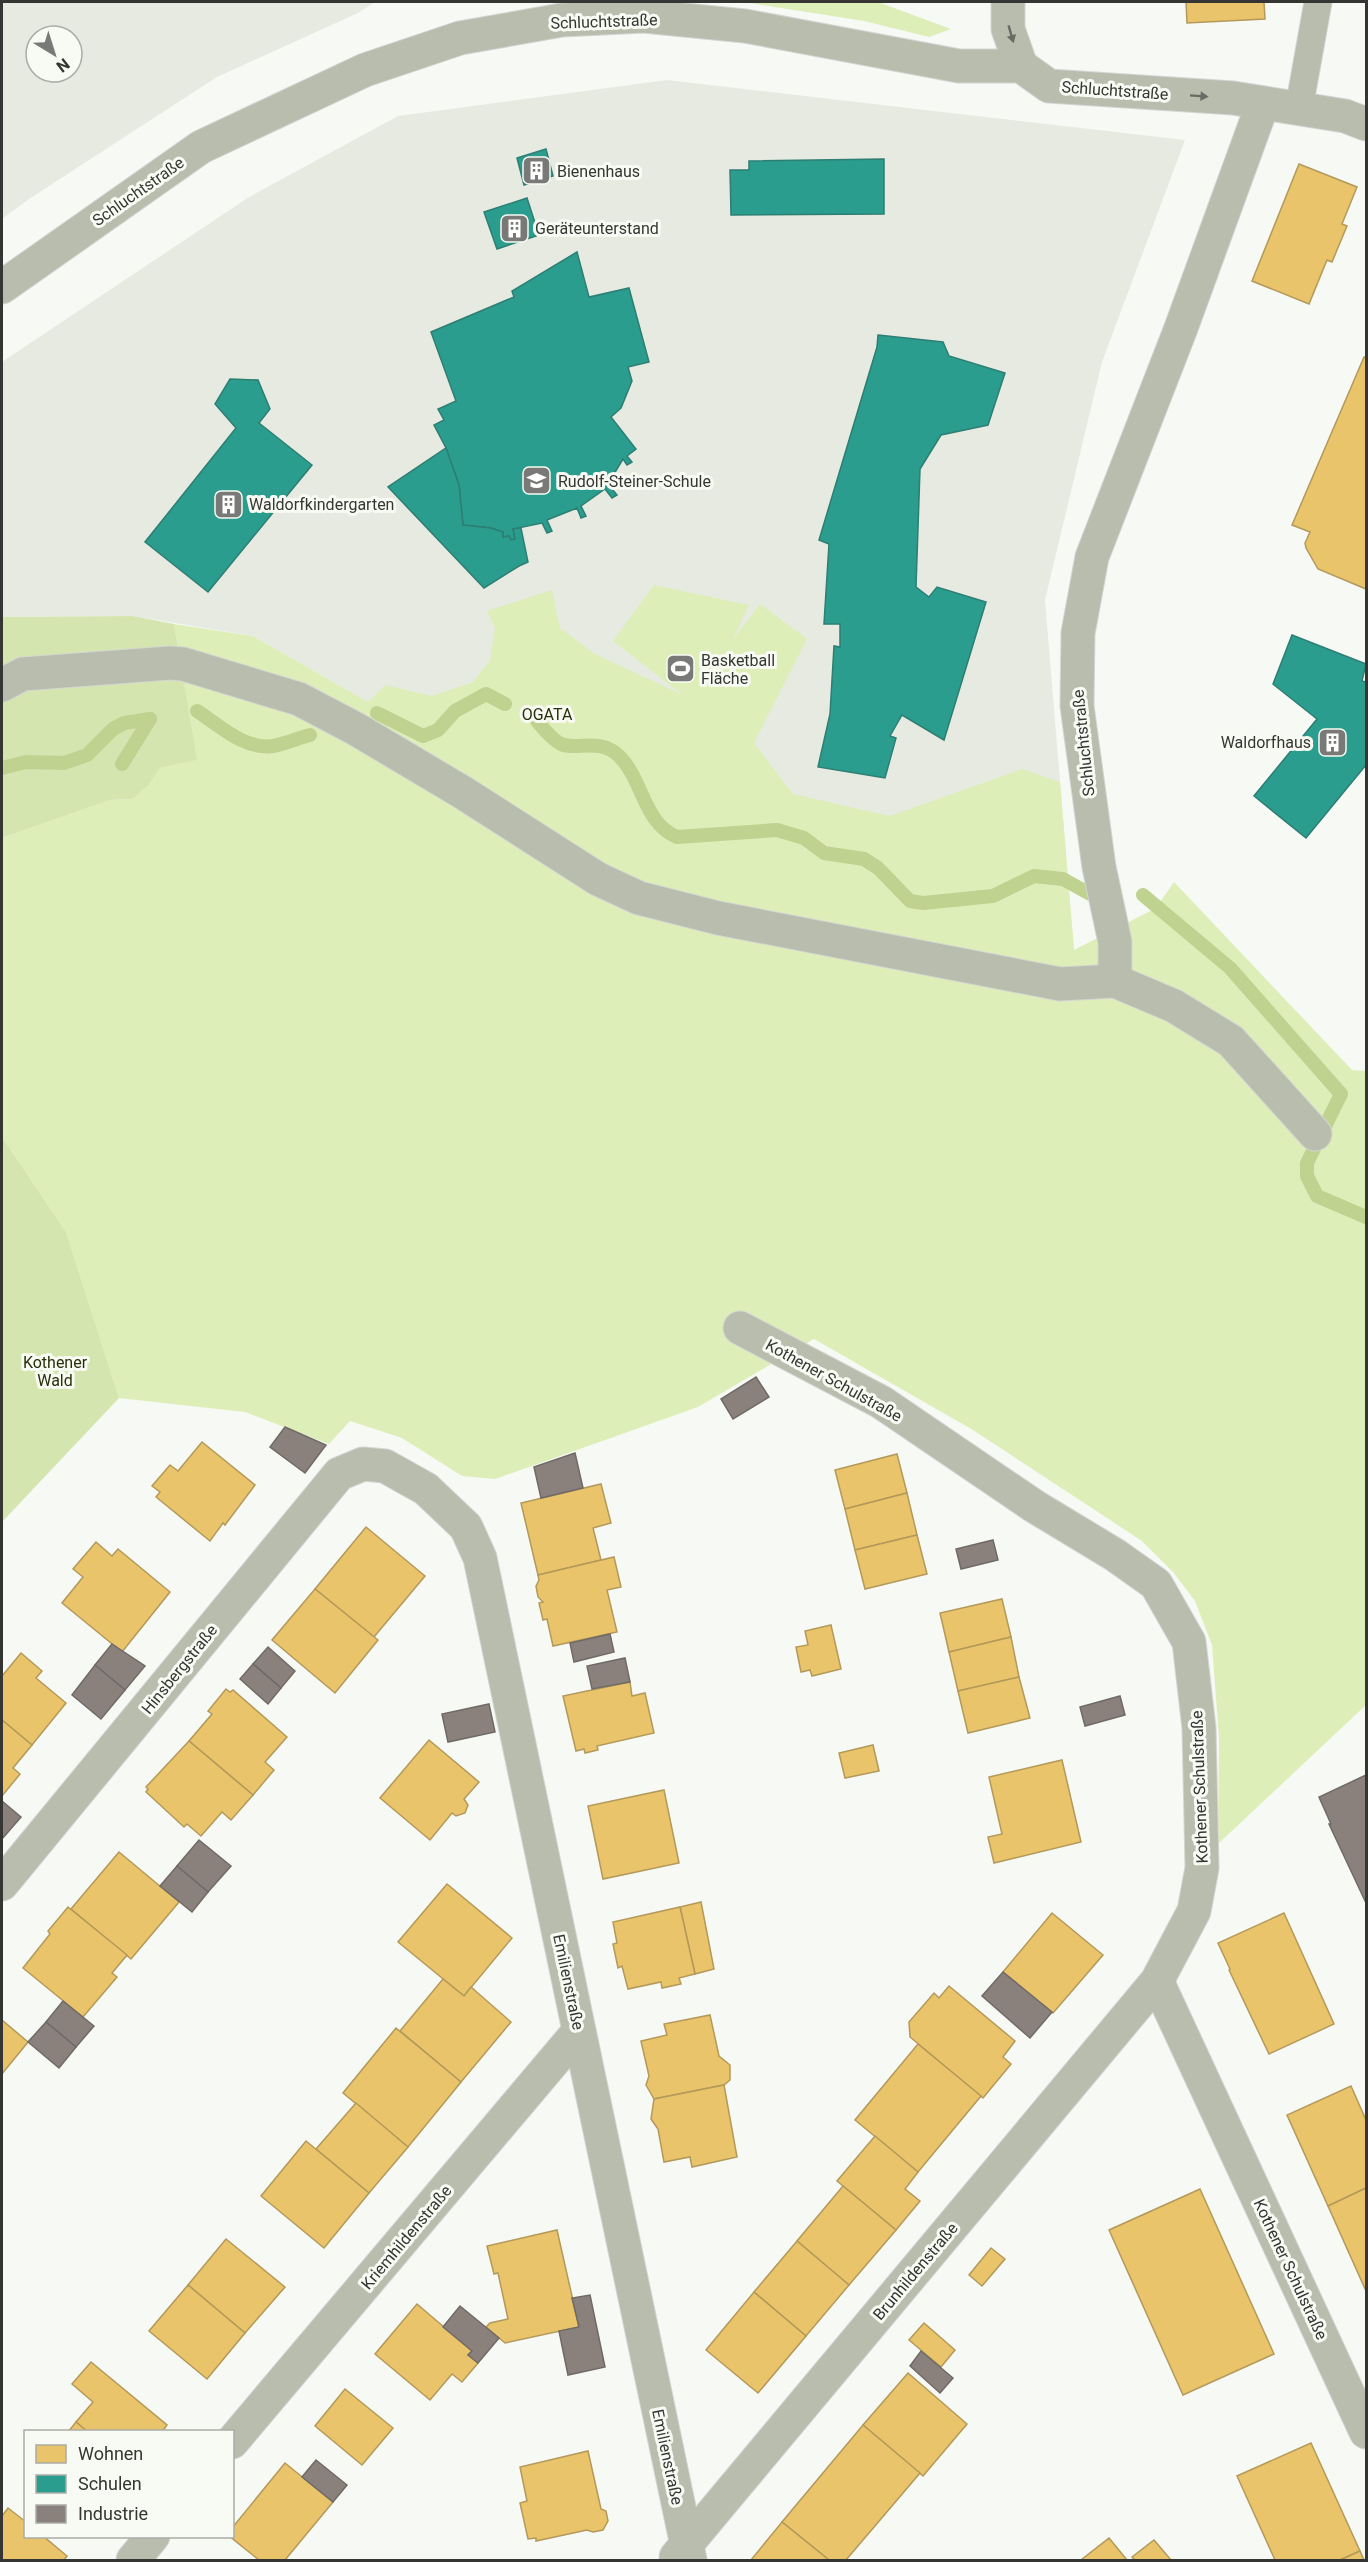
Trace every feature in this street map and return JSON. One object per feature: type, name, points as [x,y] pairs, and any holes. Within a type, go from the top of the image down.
[{"type":"street","points":[[1008,2],[1008,28],[1022,66]]},
{"type":"street","name":"Schluchtstraße","points":[[2,287],[201,147],[365,70],[460,38],[562,20],[644,16],[746,26],[959,66],[1022,66],[1049,86],[1233,99],[1345,116],[1366,124]]},
{"type":"street","name":"Schluchtstraße","points":[[1115,981],[1115,942],[1099,867],[1077,706],[1078,633],[1092,557],[1181,328],[1263,103]]},
{"type":"street","points":[[2,685],[23,674],[170,663],[183,664],[299,699],[356,729],[462,792],[598,879],[639,897],[718,918],[1060,984],[1115,981],[1174,1006],[1231,1041],[1315,1134]]},
{"type":"street","name":"Kothener Schulstraße","points":[[740,1328],[881,1402],[1034,1506],[1115,1555],[1156,1584],[1190,1642],[1199,1728],[1202,1868],[1194,1911],[1157,1981],[1366,2432]]},
{"type":"street","name":"Hinsbergstraße","points":[[2,1884],[339,1474],[363,1464]]},
{"type":"street","name":"Emilienstraße","points":[[363,1464],[385,1466],[426,1489],[466,1527],[480,1558],[579,2031],[683,2555]]},
{"type":"street","name":"Brunhildenstraße","points":[[683,2555],[1157,1981]]},
{"type":"street","name":"Kriemhildenstraße","points":[[234,2440],[579,2031]]},
{"type":"street","points":[[133,2560],[151,2538]]},
{"type":"lane","points":[[1299,108],[1318,2]]},
{"type":"shaded area","points":[[2,2],[375,2],[358,13],[217,77],[29,199],[2,219]]},
{"type":"shaded area","name":"Rudolf-Steiner-Schule","points":[[667,80],[1185,140],[1102,362],[1045,600],[1074,950],[502,779],[253,636],[133,616],[2,617],[2,362],[249,197],[398,116]]},
{"type":"green space","points":[[743,2],[878,2],[951,29],[929,37],[864,21]]},
{"type":"green space","name":"OGATA","points":[[654,585],[749,605],[733,639],[760,604],[807,639],[754,743],[793,794],[890,816],[1022,769],[1060,782],[1074,950],[1156,908],[1174,882],[1352,1070],[1366,1071],[1366,1705],[1218,1844],[1219,1738],[1212,1645],[1195,1601],[1173,1572],[1142,1541],[973,1430],[814,1339],[698,1407],[495,1479],[462,1476],[402,1438],[350,1421],[329,1444],[245,1412],[119,1398],[66,1232],[2,1137],[2,838],[110,800],[132,799],[149,785],[160,768],[196,760],[174,624],[253,636],[368,702],[385,685],[432,696],[473,682],[490,660],[495,628],[487,611],[552,590],[560,628],[595,654],[683,695],[613,641]]},
{"type":"green space","points":[[133,616],[174,624],[197,760],[160,768],[149,785],[132,799],[110,800],[2,838],[2,617]]},
{"type":"green space","name":"Kothener Wald","points":[[2,1137],[66,1232],[119,1398],[2,1522]]},
{"type":"building: Wohnen","points":[[1186,2],[1264,2],[1265,19],[1187,23]]},
{"type":"building: Wohnen","points":[[1299,164],[1357,187],[1342,224],[1347,226],[1332,262],[1327,260],[1309,304],[1252,281]]},
{"type":"building: Wohnen","points":[[1364,357],[1366,358],[1366,589],[1318,569],[1306,548],[1305,543],[1310,532],[1292,525]]},
{"type":"building: Wohnen","points":[[202,1442],[255,1485],[210,1541],[156,1497],[160,1492],[152,1486],[170,1465],[178,1471]]},
{"type":"building: Wohnen","points":[[897,1454],[907,1493],[845,1509],[835,1470]]},
{"type":"building: Wohnen","points":[[601,1484],[611,1523],[593,1528],[601,1560],[538,1575],[521,1503]]},
{"type":"building: Wohnen","points":[[907,1493],[917,1535],[855,1550],[845,1509]]},
{"type":"building: Wohnen","points":[[366,1527],[425,1576],[374,1637],[315,1589]]},
{"type":"building: Wohnen","points":[[917,1535],[927,1574],[865,1589],[855,1550]]},
{"type":"building: Wohnen","points":[[96,1542],[112,1556],[118,1549],[170,1592],[122,1652],[62,1603],[83,1577],[73,1569]]},
{"type":"building: Wohnen","points":[[614,1557],[621,1587],[607,1590],[617,1632],[553,1646],[547,1619],[543,1620],[539,1603],[543,1602],[538,1597],[536,1586],[539,1580],[538,1575]]},
{"type":"building: Wohnen","points":[[315,1589],[378,1640],[335,1693],[272,1640]]},
{"type":"building: Wohnen","points":[[1002,1599],[1011,1637],[949,1652],[940,1613]]},
{"type":"building: Wohnen","points":[[831,1625],[841,1669],[812,1676],[810,1670],[801,1672],[796,1647],[808,1645],[805,1631]]},
{"type":"building: Wohnen","points":[[1011,1637],[1019,1677],[958,1691],[949,1652]]},
{"type":"building: Wohnen","points":[[21,1653],[42,1671],[36,1678],[66,1703],[32,1745],[2,1720],[2,1676]]},
{"type":"building: Wohnen","points":[[1019,1677],[1030,1718],[968,1733],[958,1691]]},
{"type":"building: Wohnen","points":[[630,1682],[632,1696],[645,1693],[654,1733],[597,1746],[598,1750],[585,1753],[584,1749],[576,1751],[563,1696]]},
{"type":"building: Wohnen","points":[[226,1689],[230,1692],[233,1690],[287,1737],[265,1762],[274,1770],[253,1795],[189,1741],[212,1714],[208,1711]]},
{"type":"building: Wohnen","points":[[2,1720],[32,1745],[13,1768],[20,1774],[2,1796]]},
{"type":"building: Wohnen","points":[[429,1740],[479,1782],[464,1799],[468,1805],[465,1813],[456,1816],[452,1813],[430,1840],[380,1798]]},
{"type":"building: Wohnen","points":[[189,1741],[253,1795],[231,1820],[222,1812],[201,1836],[187,1824],[184,1827],[146,1792],[148,1789],[146,1787]]},
{"type":"building: Wohnen","points":[[873,1745],[879,1771],[845,1778],[839,1753]]},
{"type":"building: Wohnen","points":[[1062,1760],[1081,1842],[994,1863],[988,1837],[1002,1834],[989,1777]]},
{"type":"building: Wohnen","points":[[664,1790],[679,1863],[603,1879],[588,1806]]},
{"type":"building: Wohnen","points":[[119,1852],[179,1902],[131,1959],[71,1909]]},
{"type":"building: Wohnen","points":[[447,1884],[512,1938],[464,1996],[398,1942]]},
{"type":"building: Wohnen","points":[[701,1902],[714,1969],[695,1974],[680,1907]]},
{"type":"building: Wohnen","points":[[68,1907],[127,1955],[112,1973],[117,1977],[83,2017],[23,1968],[50,1934],[48,1931]]},
{"type":"building: Wohnen","points":[[680,1907],[695,1974],[679,1978],[681,1984],[662,1988],[661,1982],[628,1989],[622,1966],[618,1968],[613,1944],[617,1943],[613,1922]]},
{"type":"building: Wohnen","points":[[1052,1913],[1103,1955],[1053,2013],[1003,1972]]},
{"type":"building: Wohnen","points":[[1284,1913],[1334,2024],[1269,2054],[1218,1943]]},
{"type":"building: Wohnen","points":[[443,1979],[464,1996],[471,1987],[511,2022],[461,2082],[400,2031]]},
{"type":"building: Wohnen","points":[[949,1986],[1015,2041],[1003,2057],[1011,2064],[983,2098],[910,2037],[909,2022],[934,1993],[939,1998]]},
{"type":"building: Wohnen","points":[[710,2015],[719,2056],[730,2065],[730,2080],[724,2085],[654,2099],[646,2085],[649,2076],[641,2041],[667,2035],[664,2024]]},
{"type":"building: Wohnen","points":[[2,2020],[28,2042],[2,2074]]},
{"type":"building: Wohnen","points":[[396,2028],[461,2082],[408,2147],[343,2093]]},
{"type":"building: Wohnen","points":[[918,2044],[981,2096],[918,2172],[855,2120]]},
{"type":"building: Wohnen","points":[[724,2085],[737,2157],[692,2167],[690,2157],[664,2162],[658,2129],[651,2119],[654,2099]]},
{"type":"building: Wohnen","points":[[1351,2086],[1366,2120],[1366,2188],[1328,2206],[1287,2115]]},
{"type":"building: Wohnen","points":[[356,2103],[408,2147],[369,2193],[316,2149]]},
{"type":"building: Wohnen","points":[[875,2136],[918,2172],[905,2189],[920,2201],[896,2230],[837,2181]]},
{"type":"building: Wohnen","points":[[306,2141],[369,2193],[324,2248],[261,2196]]},
{"type":"building: Wohnen","points":[[843,2186],[896,2230],[849,2285],[797,2241]]},
{"type":"building: Wohnen","points":[[1366,2188],[1366,2291],[1328,2206]]},
{"type":"building: Wohnen","points":[[1200,2189],[1274,2354],[1183,2395],[1109,2230]]},
{"type":"building: Wohnen","points":[[557,2230],[579,2327],[505,2343],[486,2327],[490,2323],[508,2319],[498,2273],[494,2274],[487,2246]]},
{"type":"building: Wohnen","points":[[226,2239],[285,2287],[245,2333],[188,2285]]},
{"type":"building: Wohnen","points":[[797,2241],[849,2285],[806,2336],[754,2292]]},
{"type":"building: Wohnen","points":[[991,2248],[1005,2259],[982,2286],[969,2275]]},
{"type":"building: Wohnen","points":[[188,2285],[245,2333],[207,2379],[149,2331]]},
{"type":"building: Wohnen","points":[[754,2292],[806,2336],[758,2393],[706,2350]]},
{"type":"building: Wohnen","points":[[417,2304],[472,2351],[468,2355],[478,2363],[462,2382],[452,2374],[430,2400],[375,2354]]},
{"type":"building: Wohnen","points":[[924,2323],[955,2350],[941,2367],[909,2340]]},
{"type":"building: Wohnen","points":[[91,2362],[167,2425],[163,2430],[86,2430],[76,2422],[93,2402],[72,2384]]},
{"type":"building: Wohnen","points":[[908,2373],[967,2424],[923,2476],[863,2425]]},
{"type":"building: Wohnen","points":[[345,2389],[393,2428],[362,2465],[315,2426]]},
{"type":"building: Wohnen","points":[[76,2422],[86,2430],[70,2430]]},
{"type":"building: Wohnen","points":[[863,2425],[920,2473],[846,2560],[829,2560],[782,2522]]},
{"type":"building: Wohnen","points":[[1311,2443],[1360,2551],[1340,2560],[1275,2560],[1237,2476]]},
{"type":"building: Wohnen","points":[[588,2451],[601,2509],[606,2511],[608,2521],[603,2530],[593,2532],[587,2530],[536,2541],[536,2538],[528,2539],[520,2503],[527,2501],[520,2467]]},
{"type":"building: Wohnen","points":[[285,2463],[333,2502],[285,2560],[259,2560],[232,2538],[234,2538],[234,2526]]},
{"type":"building: Wohnen","points":[[8,2508],[24,2520],[24,2538],[45,2538],[67,2556],[64,2560],[2,2560],[2,2516]]},
{"type":"building: Wohnen","points":[[782,2522],[829,2560],[751,2560]]},
{"type":"building: Wohnen","points":[[1109,2538],[1127,2560],[1081,2560]]},
{"type":"building: Wohnen","points":[[1154,2540],[1171,2560],[1135,2560],[1132,2557]]},
{"type":"building: Wohnen","points":[[1360,2551],[1364,2560],[1340,2560]]},
{"type":"building: Schulen","name":"Bienenhaus","points":[[546,149],[553,176],[524,185],[517,158]]},
{"type":"building: Schulen","points":[[884,159],[884,214],[731,215],[730,170],[749,170],[749,161]]},
{"type":"building: Schulen","name":"Geräteunterstand","points":[[527,198],[539,235],[497,249],[484,212]]},
{"type":"building: Schulen","points":[[577,252],[589,297],[629,288],[649,362],[628,367],[632,381],[621,408],[611,417],[636,449],[627,456],[632,462],[627,465],[623,459],[608,484],[617,495],[612,498],[605,489],[581,506],[586,516],[581,518],[577,508],[547,520],[552,531],[547,533],[542,523],[513,529],[515,539],[511,540],[509,536],[503,537],[503,532],[491,528],[463,525],[459,485],[446,448],[434,425],[444,420],[438,409],[456,401],[431,332],[514,297],[512,291]]},
{"type":"building: Schulen","points":[[878,335],[943,342],[949,356],[1005,373],[988,425],[941,435],[920,469],[916,587],[929,597],[937,587],[986,602],[944,740],[902,715],[890,736],[896,738],[885,778],[818,767],[830,714],[834,646],[840,647],[840,624],[824,624],[829,544],[819,540],[877,347]]},
{"type":"building: Schulen","name":"Waldorfkindergarten","points":[[230,379],[258,380],[270,409],[259,423],[312,465],[208,592],[145,542],[236,428],[215,404]]},
{"type":"building: Schulen","points":[[446,448],[459,485],[463,525],[491,528],[503,532],[503,537],[509,536],[511,540],[515,539],[513,529],[521,528],[528,562],[484,588],[388,487]]},
{"type":"building: Schulen","name":"Waldorfhaus","points":[[1292,635],[1366,664],[1362,681],[1366,682],[1366,765],[1306,838],[1254,796],[1317,719],[1273,684]]},
{"type":"building: Industrie","points":[[756,1377],[769,1397],[733,1419],[721,1399]]},
{"type":"building: Industrie","points":[[285,1427],[326,1445],[305,1473],[270,1447]]},
{"type":"building: Industrie","points":[[575,1453],[583,1488],[541,1498],[534,1467]]},
{"type":"building: Industrie","points":[[993,1540],[998,1560],[961,1569],[956,1549]]},
{"type":"building: Industrie","points":[[610,1634],[614,1652],[574,1662],[570,1643]]},
{"type":"building: Industrie","points":[[112,1644],[145,1666],[125,1690],[95,1665]]},
{"type":"building: Industrie","points":[[268,1647],[295,1671],[281,1688],[253,1664]]},
{"type":"building: Industrie","points":[[625,1658],[630,1682],[592,1689],[587,1666]]},
{"type":"building: Industrie","points":[[253,1664],[281,1688],[268,1704],[240,1679]]},
{"type":"building: Industrie","points":[[95,1665],[125,1690],[101,1719],[72,1695]]},
{"type":"building: Industrie","points":[[1120,1696],[1125,1715],[1085,1726],[1080,1707]]},
{"type":"building: Industrie","points":[[489,1704],[495,1732],[448,1742],[442,1714]]},
{"type":"building: Industrie","points":[[1366,1775],[1366,1903],[1329,1824],[1331,1824],[1319,1797]]},
{"type":"building: Industrie","points":[[2,1801],[21,1817],[2,1839]]},
{"type":"building: Industrie","points":[[199,1840],[231,1866],[208,1892],[177,1866]]},
{"type":"building: Industrie","points":[[177,1866],[208,1892],[192,1912],[160,1886]]},
{"type":"building: Industrie","points":[[1003,1972],[1052,2012],[1030,2038],[982,1996]]},
{"type":"building: Industrie","points":[[63,2001],[94,2026],[76,2047],[46,2022]]},
{"type":"building: Industrie","points":[[46,2022],[76,2047],[59,2068],[28,2042]]},
{"type":"building: Industrie","points":[[590,2295],[605,2367],[568,2375],[559,2331],[579,2327],[572,2298]]},
{"type":"building: Industrie","points":[[460,2306],[499,2338],[478,2363],[468,2355],[472,2351],[443,2327]]},
{"type":"building: Industrie","points":[[921,2351],[953,2378],[940,2393],[910,2366]]},
{"type":"building: Industrie","points":[[316,2460],[347,2485],[333,2502],[302,2477]]},
{"type":"waterway","points":[[377,713],[423,736],[438,730],[455,711],[486,694],[505,704]]},
{"type":"waterway","points":[[197,711],[232,735],[252,744],[273,746],[310,735]]},
{"type":"waterway","points":[[122,764],[150,719]]},
{"type":"waterway","points":[[2,768],[26,762],[64,763],[87,755],[113,729],[124,723],[150,719]]},
{"type":"waterway","points":[[537,721],[551,737],[561,744],[597,746],[612,750],[627,766],[657,822],[677,837],[777,830],[804,838],[824,853],[864,859],[878,868],[910,901],[923,903],[993,896],[1034,876],[1063,879],[1090,894]]},
{"type":"waterway","points":[[1143,895],[1230,968],[1341,1094],[1307,1163],[1307,1176],[1317,1196],[1366,1217]]},
{"type":"place","name":"Bienenhaus","points":[[536,171]]},
{"type":"place","name":"Geräteunterstand","points":[[514,228]]},
{"type":"place","name":"Rudolf-Steiner-Schule","points":[[537,481]]},
{"type":"place","name":"Waldorfkindergarten","points":[[228,504]]},
{"type":"place","name":"Basketball Fläche","points":[[680,669]]},
{"type":"place","name":"Waldorfhaus","points":[[1332,742]]}]
